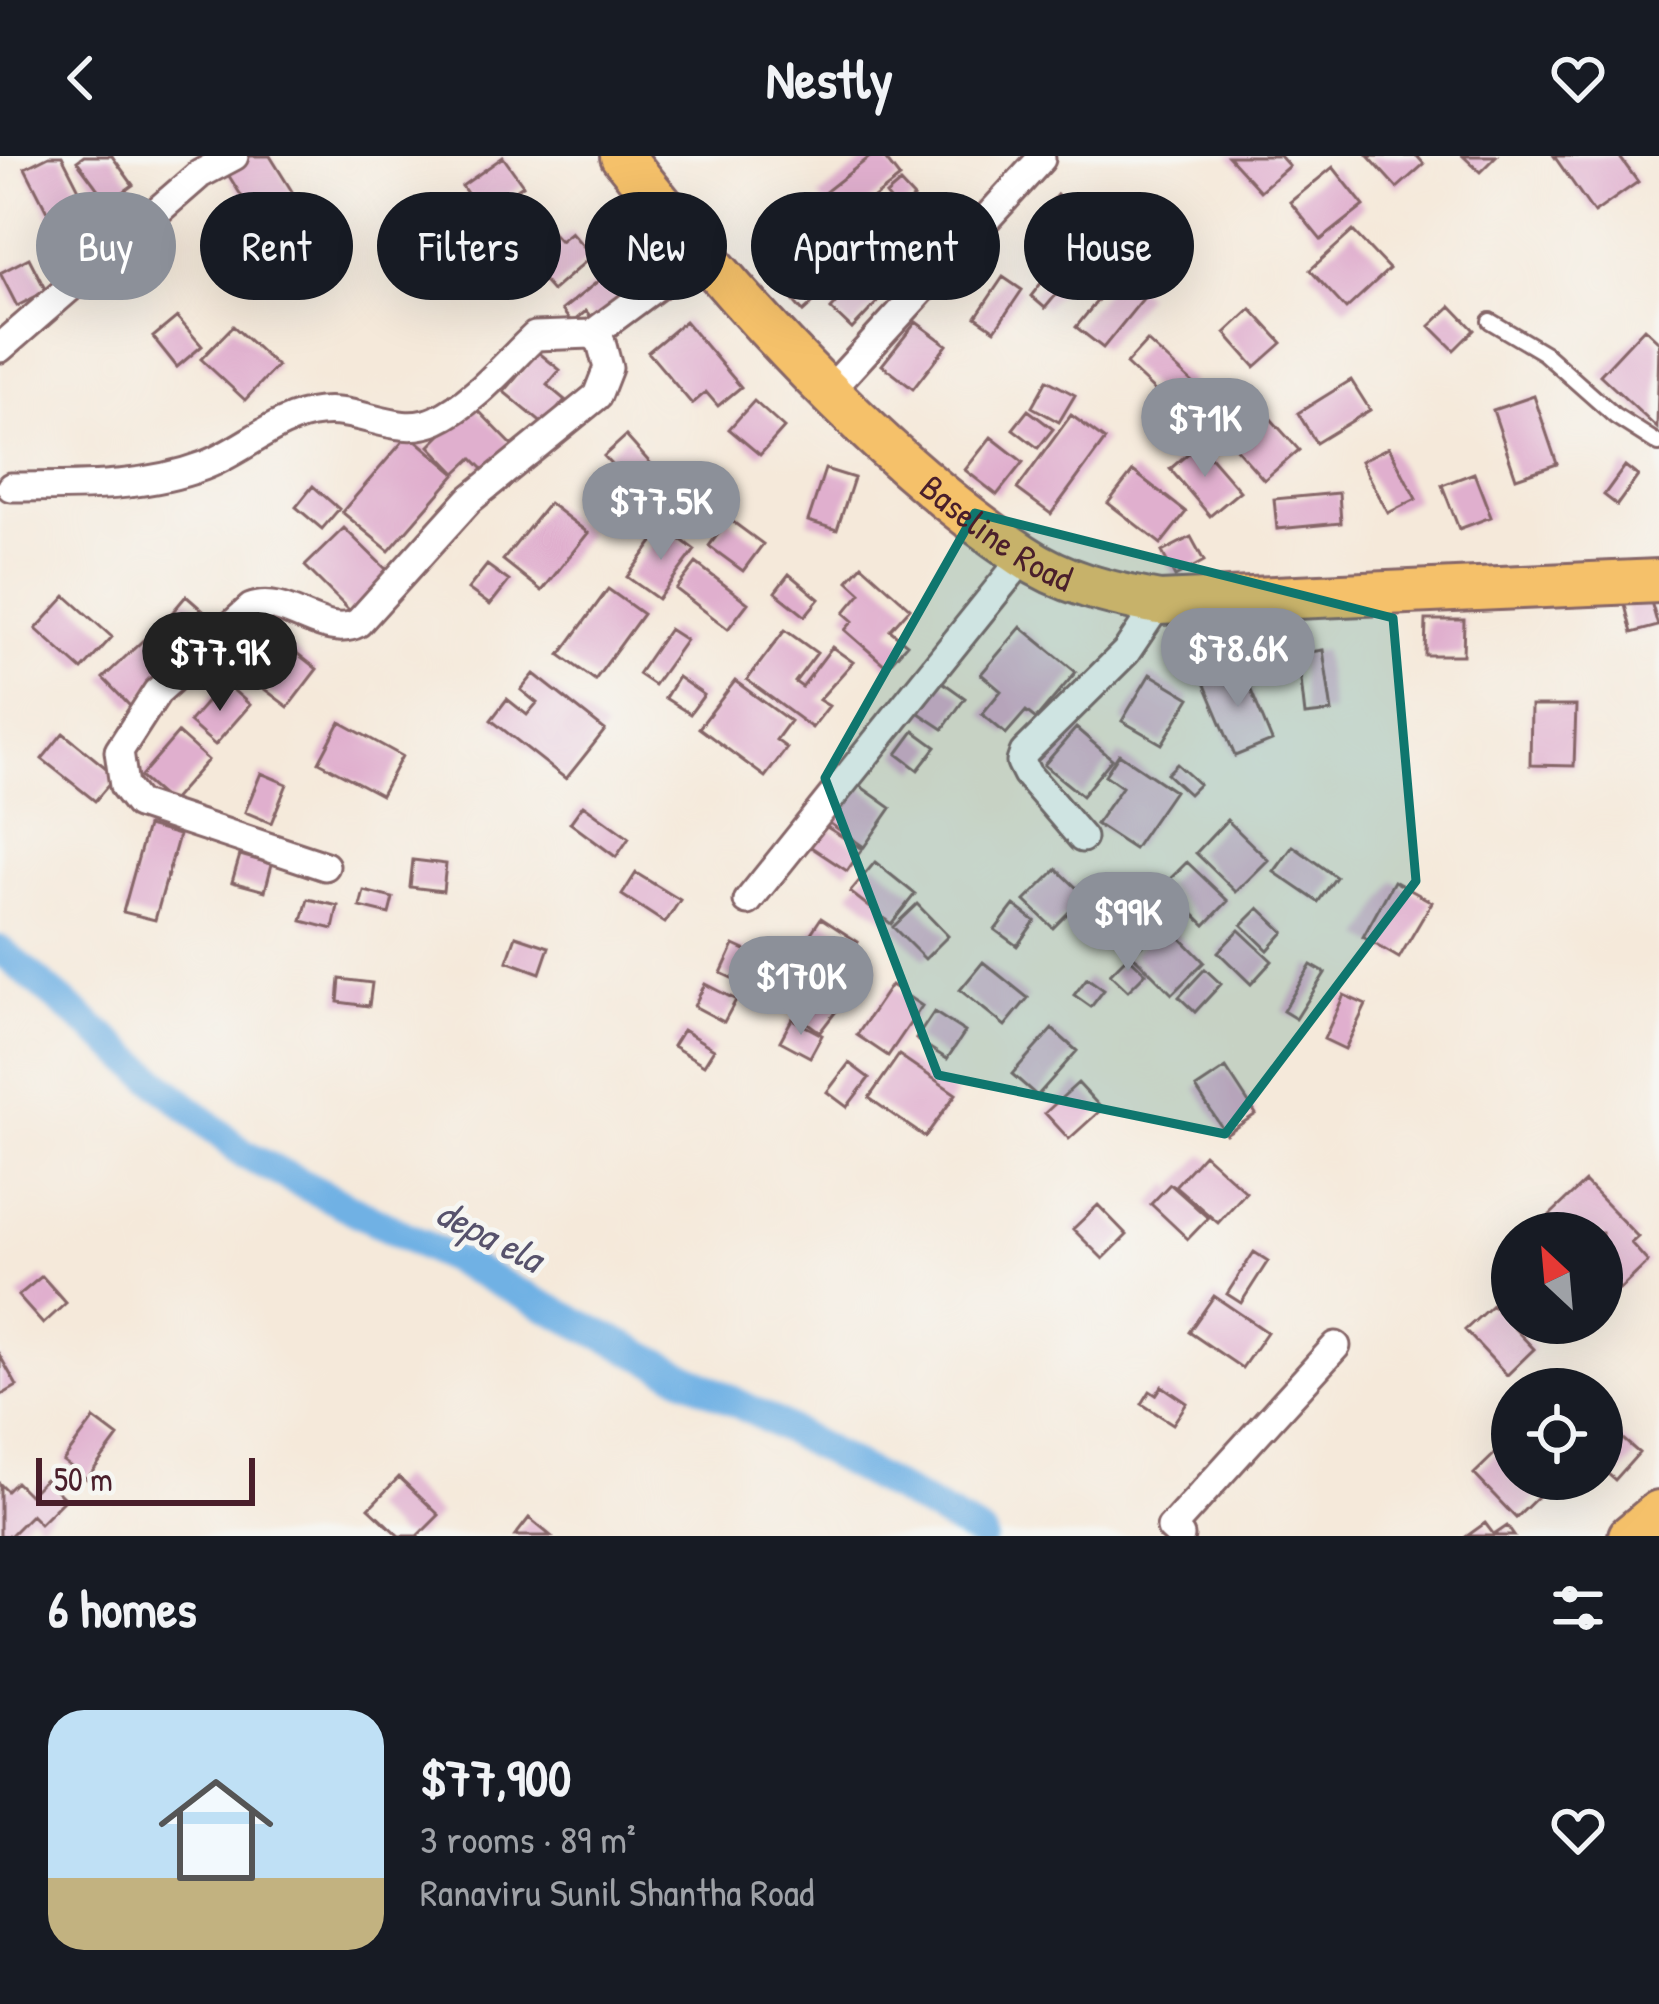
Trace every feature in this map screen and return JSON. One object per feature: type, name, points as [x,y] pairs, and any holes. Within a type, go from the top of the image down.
[{"type":"main road","name":"Baseline Road","points":[[623,156],[651,192]]},
{"type":"main road","name":"Baseline Road","points":[[727,282],[909,466],[1024,557],[1096,591],[1159,603],[1659,581]]},
{"type":"main road","points":[[1630,1536],[1659,1512]]},
{"type":"street","points":[[0,348],[200,174],[234,156]]},
{"type":"street","points":[[830,390],[1041,159]]},
{"type":"street","points":[[11,487],[146,481],[204,466],[285,423],[319,412],[413,426],[425,423],[464,400],[535,336],[592,334],[638,300]]},
{"type":"street","points":[[325,866],[138,804],[124,787],[119,751],[157,692],[251,608],[267,604],[338,628],[358,622],[470,500],[597,396],[608,368],[601,342],[592,334]]},
{"type":"street","points":[[748,901],[1024,557]]},
{"type":"street","points":[[1082,838],[1021,762],[1024,753],[1126,652],[1159,603]]},
{"type":"street","points":[[1180,1536],[1171,1528],[1336,1346]]},
{"type":"lane","points":[[1490,321],[1544,353],[1615,416],[1659,444]]},
{"type":"highlighted area","points":[[975,513],[1393,618],[1416,881],[1225,1134],[938,1075],[825,778]]},
{"type":"building","points":[[49,156],[62,156],[80,192],[37,192],[25,168]]},
{"type":"building","points":[[84,156],[112,156],[133,185],[123,192],[100,192],[77,161]]},
{"type":"building","points":[[243,156],[270,156],[292,192],[239,192],[224,168]]},
{"type":"building","points":[[871,156],[883,156],[900,178],[882,192],[825,192]]},
{"type":"building","points":[[1228,156],[1280,156],[1289,166],[1260,191]]},
{"type":"building","points":[[1368,156],[1417,156],[1424,164],[1397,188]]},
{"type":"building","points":[[1463,156],[1496,156],[1480,172]]},
{"type":"building","points":[[1554,156],[1619,156],[1638,182],[1594,213]]},
{"type":"building","points":[[503,157],[523,185],[512,192],[466,192],[462,186]]},
{"type":"building","points":[[1333,167],[1364,206],[1321,240],[1290,202]]},
{"type":"building","points":[[1353,231],[1389,269],[1346,309],[1310,270]]},
{"type":"building","points":[[571,232],[585,248],[585,262],[561,283],[561,240]]},
{"type":"building","points":[[29,258],[36,272],[36,296],[17,306],[0,273]]},
{"type":"building","points":[[1003,277],[1022,290],[995,330],[976,317],[987,300],[1000,300]]},
{"type":"building","points":[[585,292],[585,300],[621,300],[594,321],[586,311],[572,323],[562,310]]},
{"type":"building","points":[[793,300],[817,300],[803,312]]},
{"type":"building","points":[[839,300],[879,300],[852,329],[831,309]]},
{"type":"building","points":[[1098,300],[1142,300],[1103,348],[1076,327]]},
{"type":"building","points":[[1451,306],[1474,330],[1454,350],[1430,326]]},
{"type":"building","points":[[1251,309],[1282,343],[1255,367],[1225,333]]},
{"type":"building","points":[[177,317],[202,346],[177,367],[153,337]]},
{"type":"building","points":[[685,321],[741,387],[718,406],[706,392],[692,404],[648,352]]},
{"type":"building","points":[[916,322],[947,345],[913,389],[882,365]]},
{"type":"building","points":[[233,326],[277,366],[245,400],[201,359]]},
{"type":"building","points":[[1644,328],[1659,342],[1657,428],[1600,375]]},
{"type":"building","points":[[1147,341],[1192,382],[1171,406],[1126,364]]},
{"type":"building","points":[[538,352],[560,370],[547,385],[565,400],[544,425],[504,392]]},
{"type":"building","points":[[1047,380],[1075,395],[1059,422],[1032,407]]},
{"type":"building","points":[[1351,380],[1370,410],[1316,443],[1298,413]]},
{"type":"building","points":[[1213,390],[1229,408],[1198,436],[1182,418]]},
{"type":"building","points":[[1534,396],[1557,464],[1516,478],[1493,410]]},
{"type":"building","points":[[1252,398],[1299,450],[1264,480],[1218,428]]},
{"type":"building","points":[[754,401],[784,428],[760,455],[729,429]]},
{"type":"building","points":[[472,404],[513,446],[486,472],[472,458],[456,473],[430,446]]},
{"type":"building","points":[[1028,410],[1053,429],[1038,448],[1013,429]]},
{"type":"building","points":[[1071,415],[1105,440],[1051,514],[1017,489]]},
{"type":"building","points":[[409,434],[456,474],[389,551],[342,512]]},
{"type":"building","points":[[626,436],[668,483],[647,502],[604,456]]},
{"type":"building","points":[[991,437],[1023,462],[997,495],[965,470]]},
{"type":"building","points":[[1199,444],[1240,491],[1210,516],[1170,469]]},
{"type":"building","points":[[1389,447],[1416,499],[1388,513],[1361,461]]},
{"type":"building","points":[[1625,466],[1638,476],[1617,505],[1604,495]]},
{"type":"building","points":[[825,469],[854,478],[837,530],[808,521]]},
{"type":"building","points":[[1133,471],[1186,512],[1161,544],[1108,503]]},
{"type":"building","points":[[1474,473],[1491,517],[1459,529],[1442,485]]},
{"type":"building","points":[[313,486],[339,509],[322,529],[296,507]]},
{"type":"building","points":[[613,488],[636,505],[622,524],[599,507]]},
{"type":"building","points":[[1339,493],[1341,523],[1277,529],[1274,499]]},
{"type":"building","points":[[549,503],[588,533],[542,591],[503,560]]},
{"type":"building","points":[[729,519],[763,544],[743,571],[709,546]]},
{"type":"building","points":[[664,527],[695,550],[658,599],[627,577]]},
{"type":"building","points":[[344,528],[393,576],[354,615],[305,566]]},
{"type":"building","points":[[1191,537],[1204,561],[1175,577],[1162,552]]},
{"type":"building","points":[[696,563],[748,603],[728,629],[676,589]]},
{"type":"building","points":[[487,565],[509,581],[490,605],[468,589]]},
{"type":"building","points":[[862,565],[910,608],[890,630],[907,644],[887,667],[845,630],[853,621],[844,613],[861,593],[848,581]]},
{"type":"building","points":[[789,574],[819,599],[805,616],[775,592]]},
{"type":"building","points":[[608,589],[643,614],[595,680],[560,655]]},
{"type":"building","points":[[66,596],[112,637],[82,670],[36,629]]},
{"type":"building","points":[[186,596],[218,624],[197,649],[165,621]]},
{"type":"building","points":[[1650,598],[1658,626],[1632,633],[1625,605]]},
{"type":"building","points":[[1278,619],[1295,651],[1264,667],[1248,635]]},
{"type":"building","points":[[1426,620],[1464,620],[1463,655],[1425,655]]},
{"type":"building","points":[[157,627],[184,655],[131,707],[103,678]]},
{"type":"building","points":[[1021,627],[1076,672],[1036,719],[1026,711],[1006,734],[982,714],[1001,691],[981,674]]},
{"type":"building","points":[[669,629],[686,640],[654,685],[638,674]]},
{"type":"building","points":[[785,630],[817,653],[795,682],[802,687],[832,647],[853,662],[819,700],[829,706],[812,728],[747,680]]},
{"type":"building","points":[[258,644],[279,660],[289,647],[317,669],[288,707],[238,669]]},
{"type":"building","points":[[1323,650],[1332,712],[1305,715],[1298,654]]},
{"type":"building","points":[[1240,664],[1272,741],[1235,756],[1203,680]]},
{"type":"building","points":[[534,674],[605,730],[566,779],[491,720],[507,699],[527,715],[537,703],[521,690]]},
{"type":"building","points":[[1150,674],[1190,698],[1162,744],[1122,721]]},
{"type":"building","points":[[678,677],[704,695],[690,714],[665,698]]},
{"type":"building","points":[[735,681],[790,721],[776,740],[787,748],[765,777],[699,728]]},
{"type":"building","points":[[941,681],[965,698],[943,729],[919,713]]},
{"type":"building","points":[[224,682],[250,705],[215,745],[189,722]]},
{"type":"building","points":[[1531,706],[1576,706],[1574,766],[1530,765]]},
{"type":"building","points":[[340,722],[402,756],[381,795],[319,762]]},
{"type":"building","points":[[1076,728],[1112,759],[1082,796],[1044,765]]},
{"type":"building","points":[[914,731],[936,747],[918,770],[897,754]]},
{"type":"building","points":[[63,733],[116,776],[95,801],[42,759]]},
{"type":"building","points":[[178,733],[208,760],[170,803],[140,777]]},
{"type":"building","points":[[1119,754],[1174,791],[1134,849],[1096,824],[1122,787],[1105,775]]},
{"type":"building","points":[[1177,764],[1199,784],[1189,794],[1167,774]]},
{"type":"building","points":[[261,773],[287,784],[271,823],[245,812]]},
{"type":"building","points":[[853,781],[891,808],[864,847],[825,820]]},
{"type":"building","points":[[583,805],[629,838],[616,857],[570,823]]},
{"type":"building","points":[[1227,820],[1268,860],[1236,892],[1196,853]]},
{"type":"building","points":[[822,824],[862,849],[847,871],[808,845]]},
{"type":"building","points":[[147,826],[179,835],[155,920],[123,912]]},
{"type":"building","points":[[1293,846],[1336,877],[1318,902],[1274,872]]},
{"type":"building","points":[[240,855],[272,864],[265,891],[232,882]]},
{"type":"building","points":[[413,860],[446,864],[443,891],[410,887]]},
{"type":"building","points":[[875,862],[915,894],[891,924],[850,892]]},
{"type":"building","points":[[1187,862],[1228,901],[1205,925],[1164,885]]},
{"type":"building","points":[[1057,869],[1085,896],[1053,928],[1025,901]]},
{"type":"building","points":[[636,873],[680,900],[665,923],[622,895]]},
{"type":"building","points":[[1394,881],[1432,902],[1399,958],[1363,937]]},
{"type":"building","points":[[364,891],[393,898],[389,914],[360,907]]},
{"type":"building","points":[[308,899],[338,906],[333,929],[302,921]]},
{"type":"building","points":[[917,904],[948,936],[925,959],[893,927]]},
{"type":"building","points":[[1014,905],[1035,921],[1017,946],[995,930]]},
{"type":"building","points":[[1259,908],[1284,932],[1268,950],[1242,925]]},
{"type":"building","points":[[1157,914],[1204,962],[1172,994],[1132,954],[1146,941],[1138,933]]},
{"type":"building","points":[[821,918],[858,942],[839,972],[801,948]]},
{"type":"building","points":[[1239,930],[1272,961],[1251,984],[1218,952]]},
{"type":"building","points":[[516,936],[549,947],[540,973],[507,961]]},
{"type":"building","points":[[734,945],[775,964],[762,992],[721,973]]},
{"type":"building","points":[[1128,956],[1146,973],[1128,991],[1110,974]]},
{"type":"building","points":[[983,962],[1028,998],[1005,1026],[960,990]]},
{"type":"building","points":[[1311,965],[1325,973],[1296,1019],[1283,1011]]},
{"type":"building","points":[[789,969],[840,1006],[820,1032],[769,995]]},
{"type":"building","points":[[1205,969],[1221,984],[1195,1012],[1179,997]]},
{"type":"building","points":[[1087,978],[1104,990],[1091,1007],[1074,995]]},
{"type":"building","points":[[340,979],[372,983],[369,1006],[338,1002]]},
{"type":"building","points":[[705,984],[736,1000],[724,1022],[694,1006]]},
{"type":"building","points":[[891,985],[922,1006],[888,1056],[857,1035]]},
{"type":"building","points":[[1344,995],[1366,1005],[1345,1049],[1324,1039]]},
{"type":"building","points":[[934,1012],[965,1032],[947,1059],[916,1039]]},
{"type":"building","points":[[792,1019],[822,1035],[810,1057],[780,1041]]},
{"type":"building","points":[[1052,1029],[1077,1051],[1037,1096],[1012,1074]]},
{"type":"building","points":[[683,1030],[714,1049],[704,1065],[673,1046]]},
{"type":"building","points":[[899,1055],[956,1094],[925,1137],[869,1098]]},
{"type":"building","points":[[849,1063],[869,1078],[847,1107],[827,1092]]},
{"type":"building","points":[[1226,1068],[1256,1114],[1226,1134],[1196,1088]]},
{"type":"building","points":[[1078,1083],[1102,1109],[1069,1139],[1045,1113]]},
{"type":"building","points":[[1204,1154],[1246,1192],[1218,1223],[1175,1186]]},
{"type":"building","points":[[1585,1182],[1614,1212],[1553,1212]]},
{"type":"building","points":[[1170,1184],[1208,1218],[1188,1239],[1151,1204]]},
{"type":"building","points":[[1098,1205],[1127,1235],[1103,1259],[1073,1229]]},
{"type":"building","points":[[1623,1221],[1638,1237],[1631,1243],[1648,1262],[1623,1286]]},
{"type":"building","points":[[1254,1252],[1268,1261],[1241,1303],[1227,1294]]},
{"type":"building","points":[[42,1276],[66,1303],[43,1324],[18,1296]]},
{"type":"building","points":[[1214,1296],[1267,1332],[1242,1368],[1189,1332]]},
{"type":"building","points":[[1491,1306],[1491,1344],[1529,1344],[1534,1349],[1514,1368],[1500,1368],[1465,1330]]},
{"type":"building","points":[[0,1356],[17,1386],[0,1396]]},
{"type":"building","points":[[1162,1386],[1187,1403],[1173,1424],[1142,1404],[1150,1391],[1156,1395]]},
{"type":"building","points":[[94,1419],[118,1437],[87,1479],[63,1461]]},
{"type":"building","points":[[1623,1439],[1639,1453],[1623,1471]]},
{"type":"building","points":[[1491,1457],[1491,1492],[1474,1474]]},
{"type":"building","points":[[399,1477],[439,1515],[418,1536],[399,1536],[369,1508]]},
{"type":"building","points":[[45,1479],[65,1499],[40,1524],[31,1515],[10,1536],[0,1536],[0,1484],[7,1491],[16,1482],[29,1495]]},
{"type":"building","points":[[1499,1500],[1534,1500],[1516,1518]]},
{"type":"building","points":[[529,1518],[551,1536],[515,1536]]},
{"type":"building","points":[[1485,1523],[1494,1535],[1507,1526],[1514,1536],[1467,1536]]},
{"type":"waterway","name":"depa ela","points":[[0,950],[245,1155],[761,1415],[982,1536]]}]
